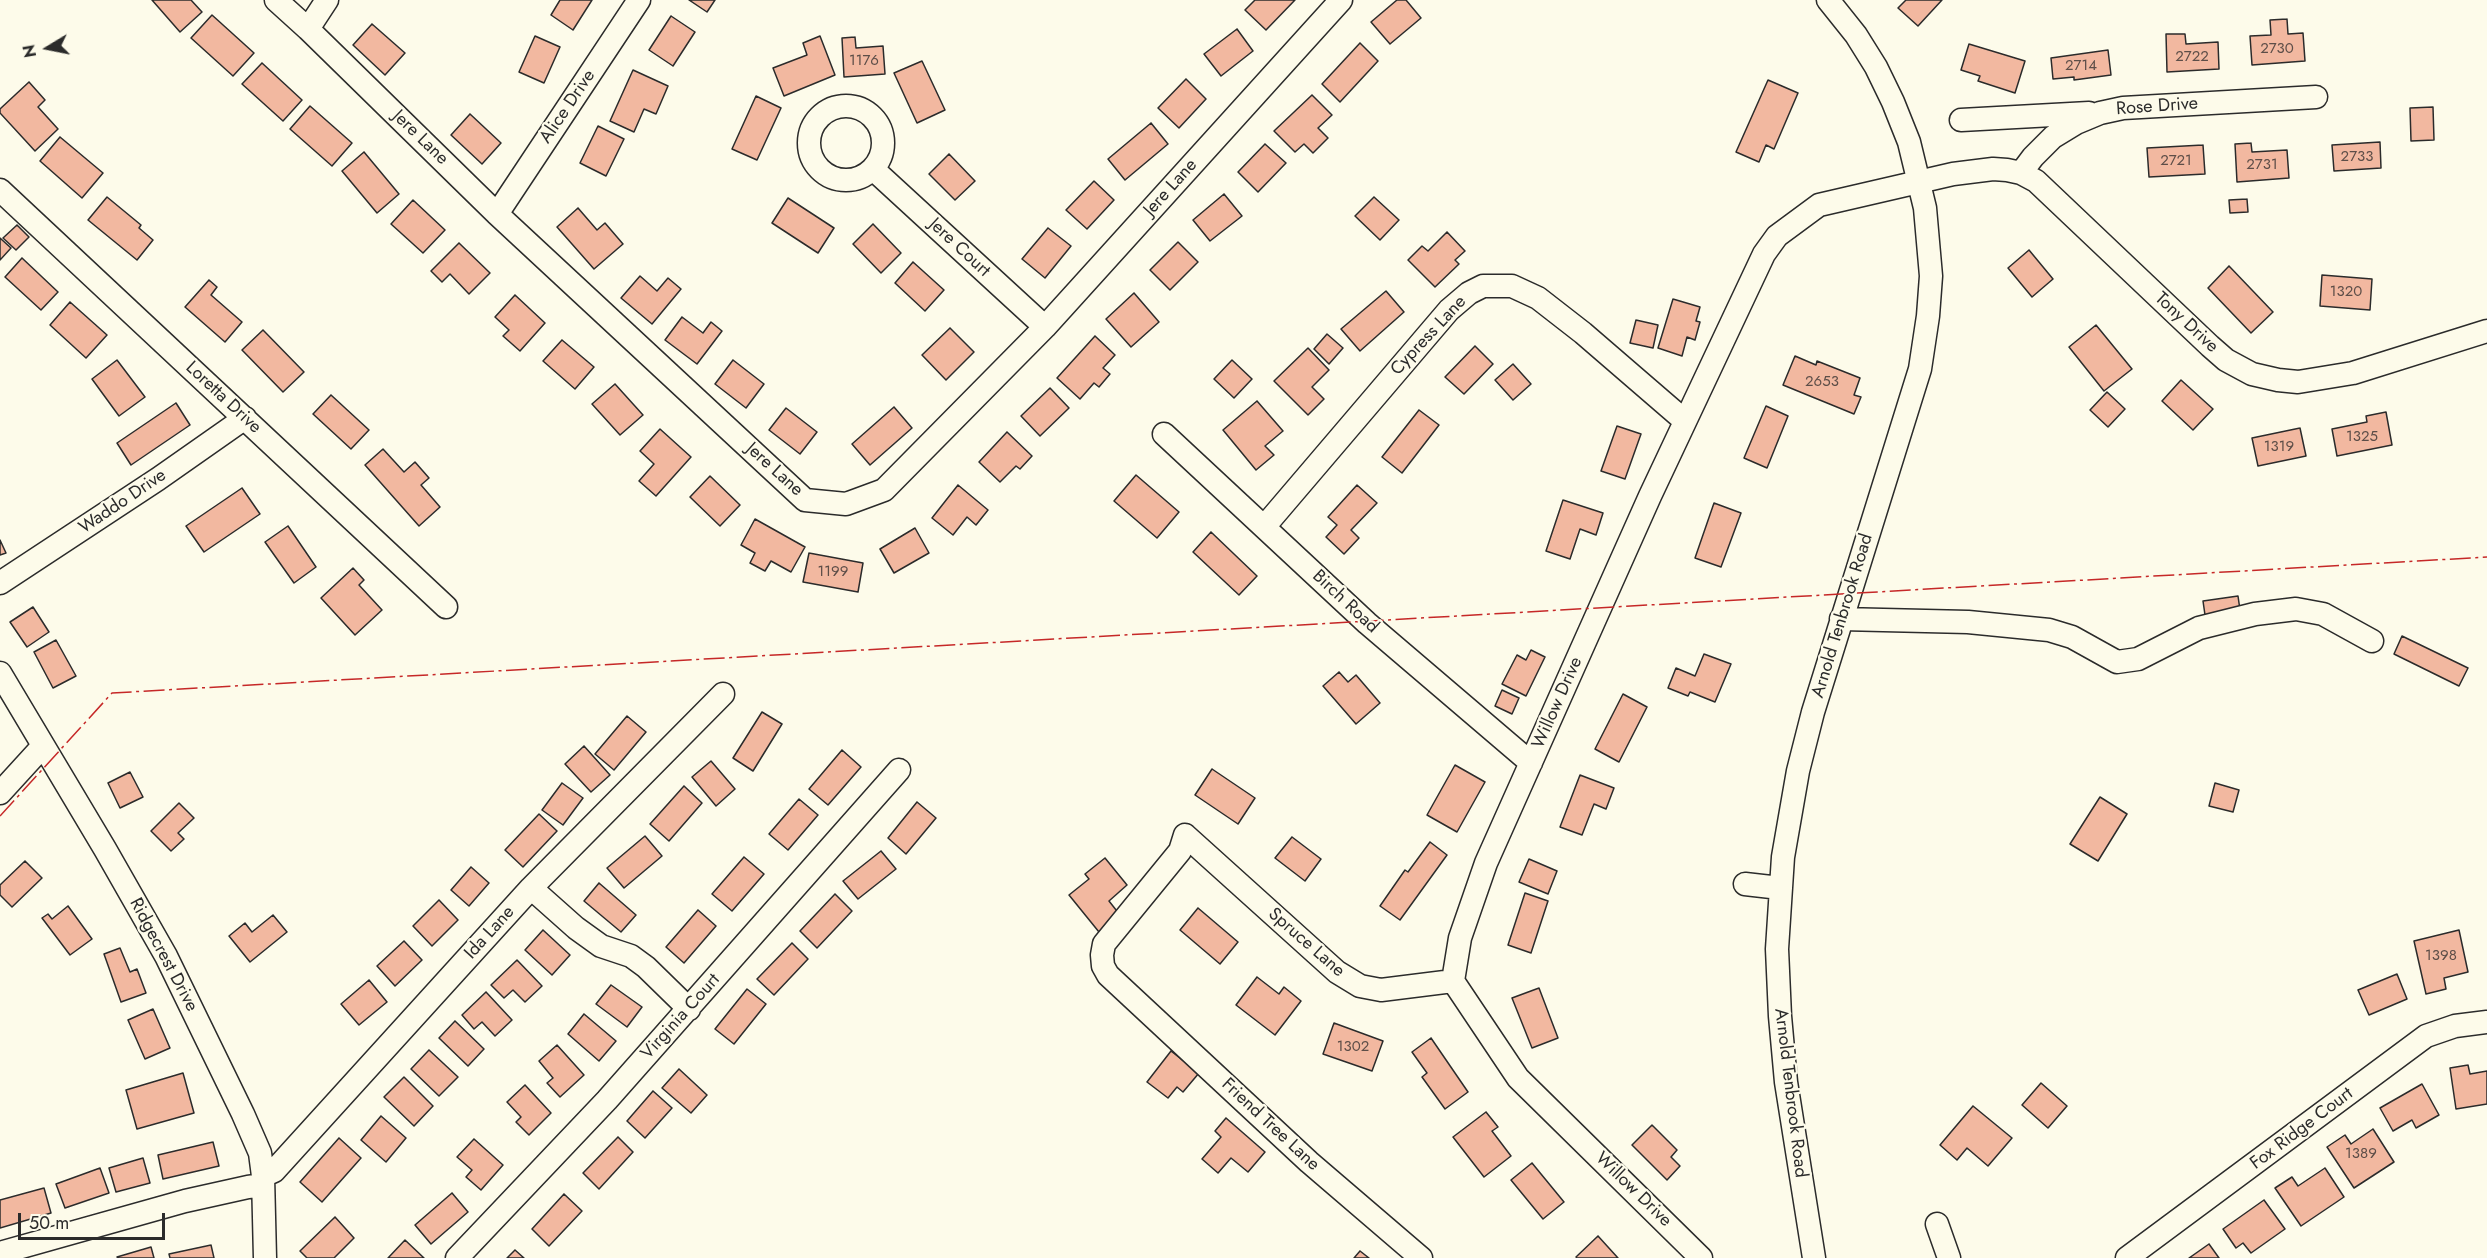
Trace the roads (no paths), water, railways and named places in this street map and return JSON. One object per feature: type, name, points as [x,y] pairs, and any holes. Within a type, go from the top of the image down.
[{"type":"street","name":"Jere Lane","points":[[276,0],[497,214],[805,500],[846,504],[884,490],[1045,327],[1341,0]]},
{"type":"street","points":[[308,29],[327,0]]},
{"type":"street","name":"Alice Drive","points":[[497,214],[639,0]]},
{"type":"street","name":"Arnold Tenbrook Road","points":[[1814,1258],[1782,1050],[1777,949],[1780,888],[1787,829],[1798,771],[1841,619],[1920,369],[1931,276],[1929,235],[1920,181],[1909,142],[1893,102],[1856,35],[1832,1]]},
{"type":"street","name":"Rose Drive","points":[[2022,173],[2033,157],[2054,137],[2076,123],[2100,113],[2123,108],[2316,97]]},
{"type":"street","points":[[1961,120],[2100,113]]},
{"type":"street","name":"Jere Court","points":[[873,169],[1045,327]]},
{"type":"street","name":"Tony Drive","points":[[1920,181],[1993,169],[2022,173],[2036,180],[2210,346],[2226,360],[2253,374],[2298,382],[2353,374],[2487,331]]},
{"type":"street","name":"Willow Drive","points":[[1701,1258],[1518,1078],[1453,981],[1460,938],[1486,863],[1685,421],[1764,254],[1777,236],[1819,205],[1920,181]]},
{"type":"street","name":"Loretta Drive","points":[[0,190],[446,607]]},
{"type":"street","name":"Cypress Lane","points":[[1264,526],[1449,310],[1469,293],[1483,286],[1512,286],[1538,298],[1583,333],[1685,421]]},
{"type":"street","name":"Waddo Drive","points":[[0,583],[158,479],[245,418]]},
{"type":"street","name":"Birch Road","points":[[1164,434],[1366,623],[1531,763]]},
{"type":"street","points":[[1841,619],[1968,622],[2049,630],[2072,637],[2117,662],[2138,659],[2199,628],[2255,614],[2296,609],[2323,614],[2372,641]]},
{"type":"street","name":"Ridgecrest Drive","points":[[0,673],[166,956],[243,1114],[260,1153],[265,1258]]},
{"type":"street","name":"Ida Lane","points":[[263,1181],[531,888],[723,694]]},
{"type":"street","points":[[0,793],[44,746]]},
{"type":"street","name":"Virginia Court","points":[[458,1258],[607,1100],[899,770]]},
{"type":"street","name":"Spruce Lane","points":[[1185,835],[1336,972],[1360,986],[1381,990],[1453,981]]},
{"type":"street","name":"Friend Tree Lane","points":[[1185,835],[1180,852],[1104,944],[1103,966],[1108,975],[1309,1162],[1421,1258]]},
{"type":"street","points":[[1745,884],[1780,888]]},
{"type":"street","points":[[531,888],[576,928],[601,946],[631,956],[646,967],[689,1009]]},
{"type":"street","name":"Fox Ridge Court","points":[[2127,1258],[2426,1036],[2455,1026],[2487,1022]]},
{"type":"street","points":[[0,1253],[185,1201],[248,1187],[263,1181]]},
{"type":"street","points":[[1937,1224],[1949,1258]]}]
